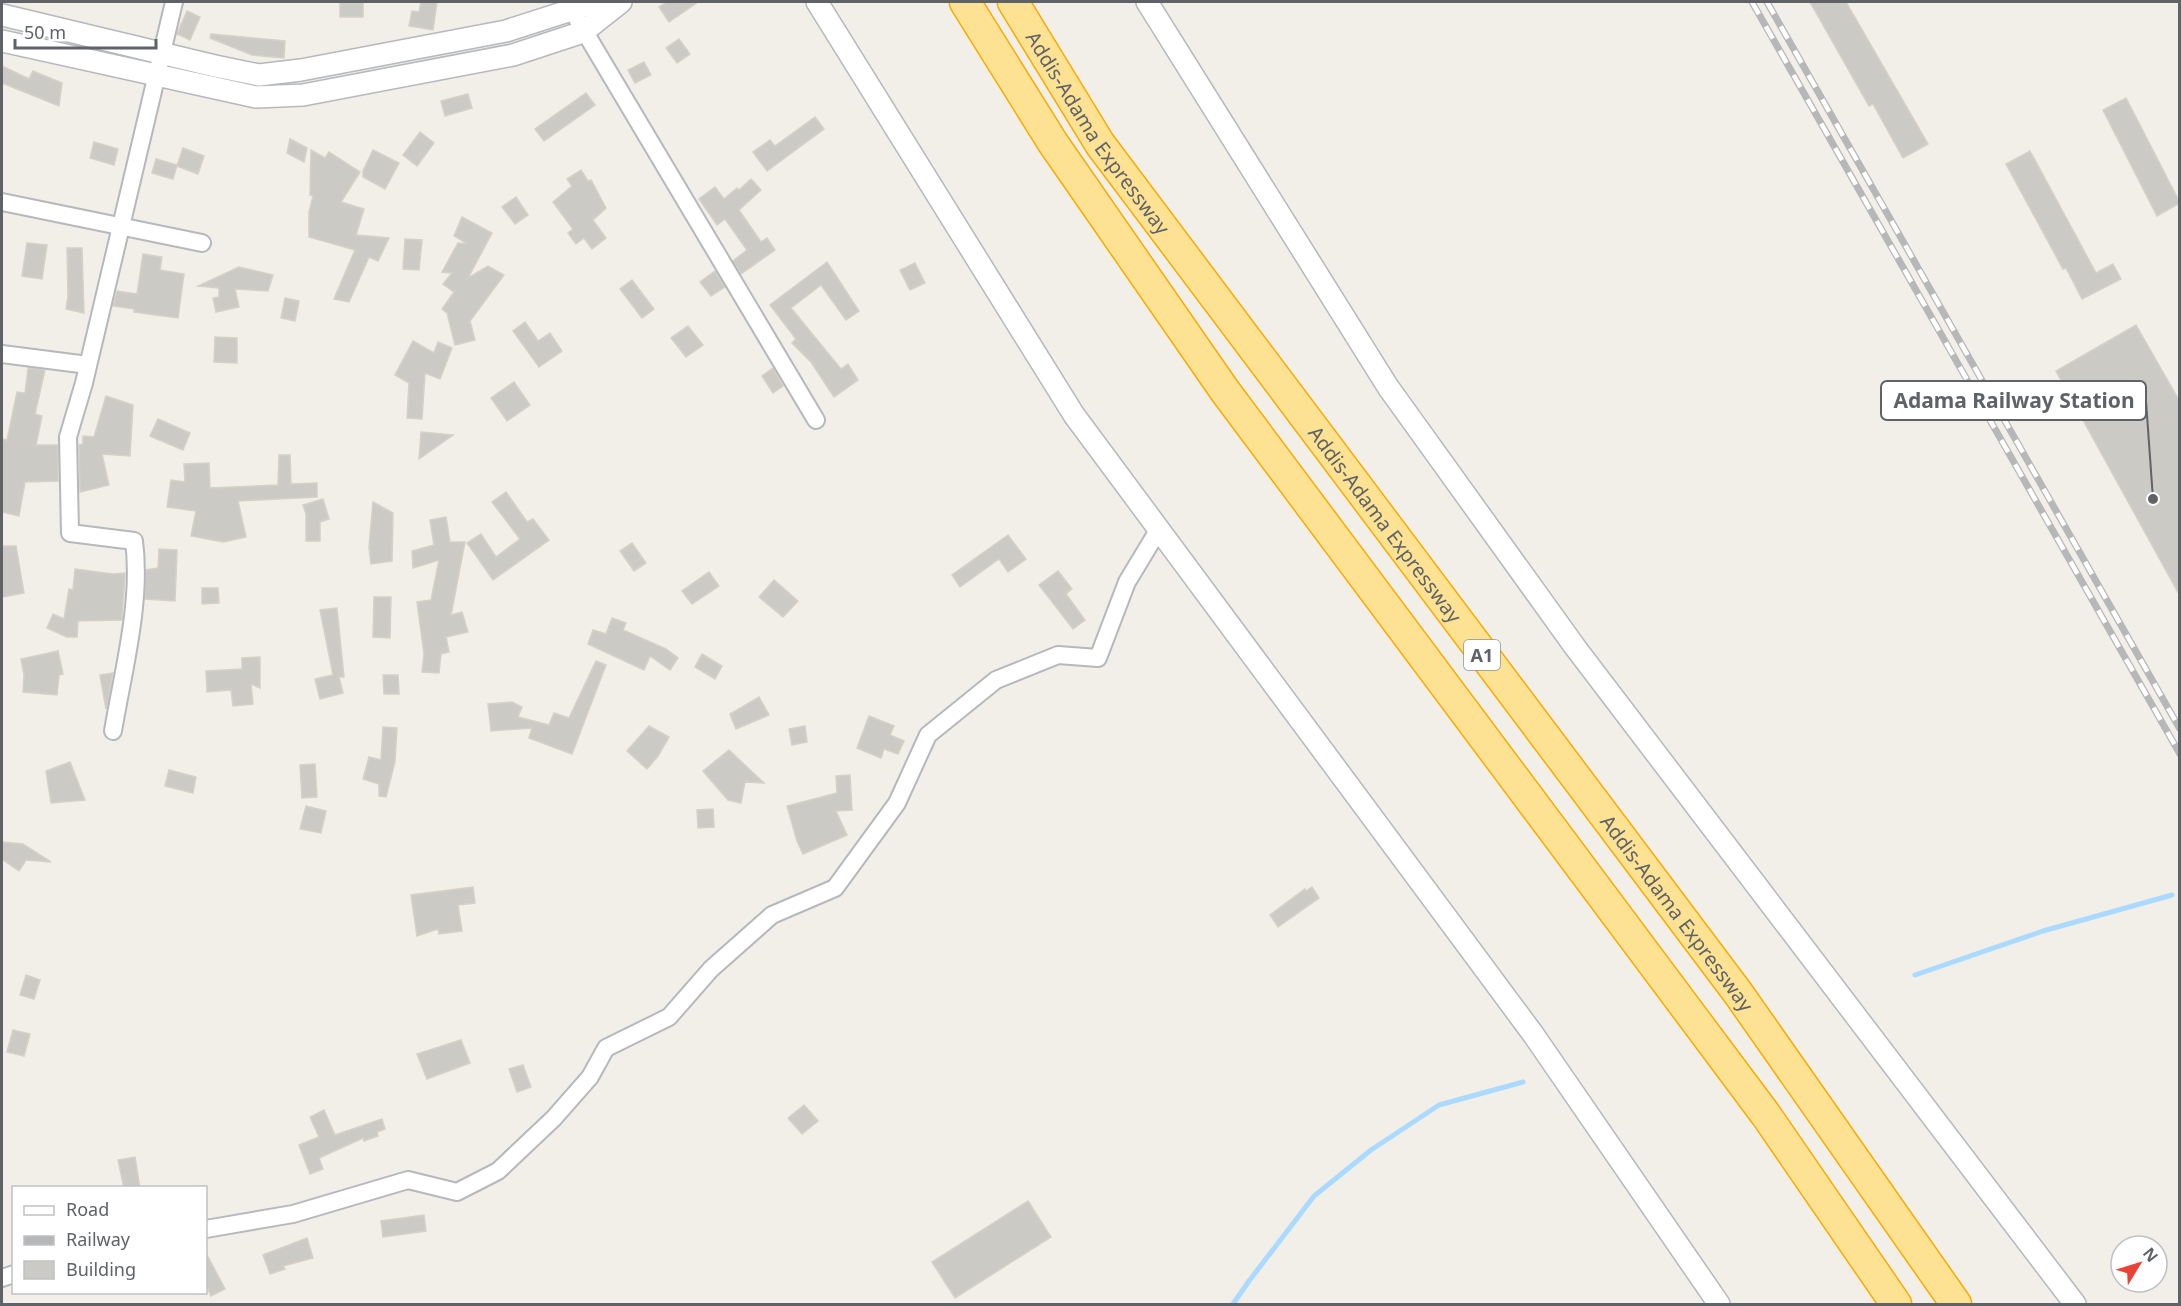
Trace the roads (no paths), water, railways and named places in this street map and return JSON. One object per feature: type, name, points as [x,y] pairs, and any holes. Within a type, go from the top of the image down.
[{"type":"highway","name":"Addis-Adama Expressway","points":[[965,2],[1053,143],[1226,391],[1759,1105],[1896,1305]]},
{"type":"highway","name":"Addis-Adama Expressway","points":[[1013,2],[1100,144],[1738,993],[1956,1305]]},
{"type":"street","points":[[113,731],[132,616],[137,562],[134,541],[70,533],[68,437],[88,365],[174,2]]},
{"type":"street","points":[[2,15],[259,75],[301,70],[506,31],[569,6],[596,2]]},
{"type":"street","points":[[2,40],[256,97],[303,95],[513,55],[583,32],[621,2]]},
{"type":"street","points":[[817,2],[1074,415],[1533,1034],[1719,1305]]},
{"type":"street","points":[[1147,2],[1388,387],[1575,647],[2075,1305]]},
{"type":"street","points":[[569,6],[816,420]]},
{"type":"street","points":[[2,202],[202,243]]},
{"type":"street","points":[[2,354],[88,365]]},
{"type":"street","points":[[207,1228],[293,1214],[408,1180],[457,1192],[498,1172],[554,1118],[583,1086],[606,1048],[669,1017],[711,969],[772,915],[835,888],[897,803],[928,735],[996,680],[1058,655],[1098,657],[1127,582],[1159,529]]},
{"type":"waterway","points":[[1915,975],[2043,931],[2172,895]]},
{"type":"waterway","points":[[1233,1304],[1314,1196],[1371,1150],[1439,1105],[1523,1082]]},
{"type":"railway","points":[[1752,2],[2180,754]]},
{"type":"railway","points":[[1767,2],[2180,729]]},
{"type":"place","name":"Adama Railway Station","points":[[2153,499]]}]
